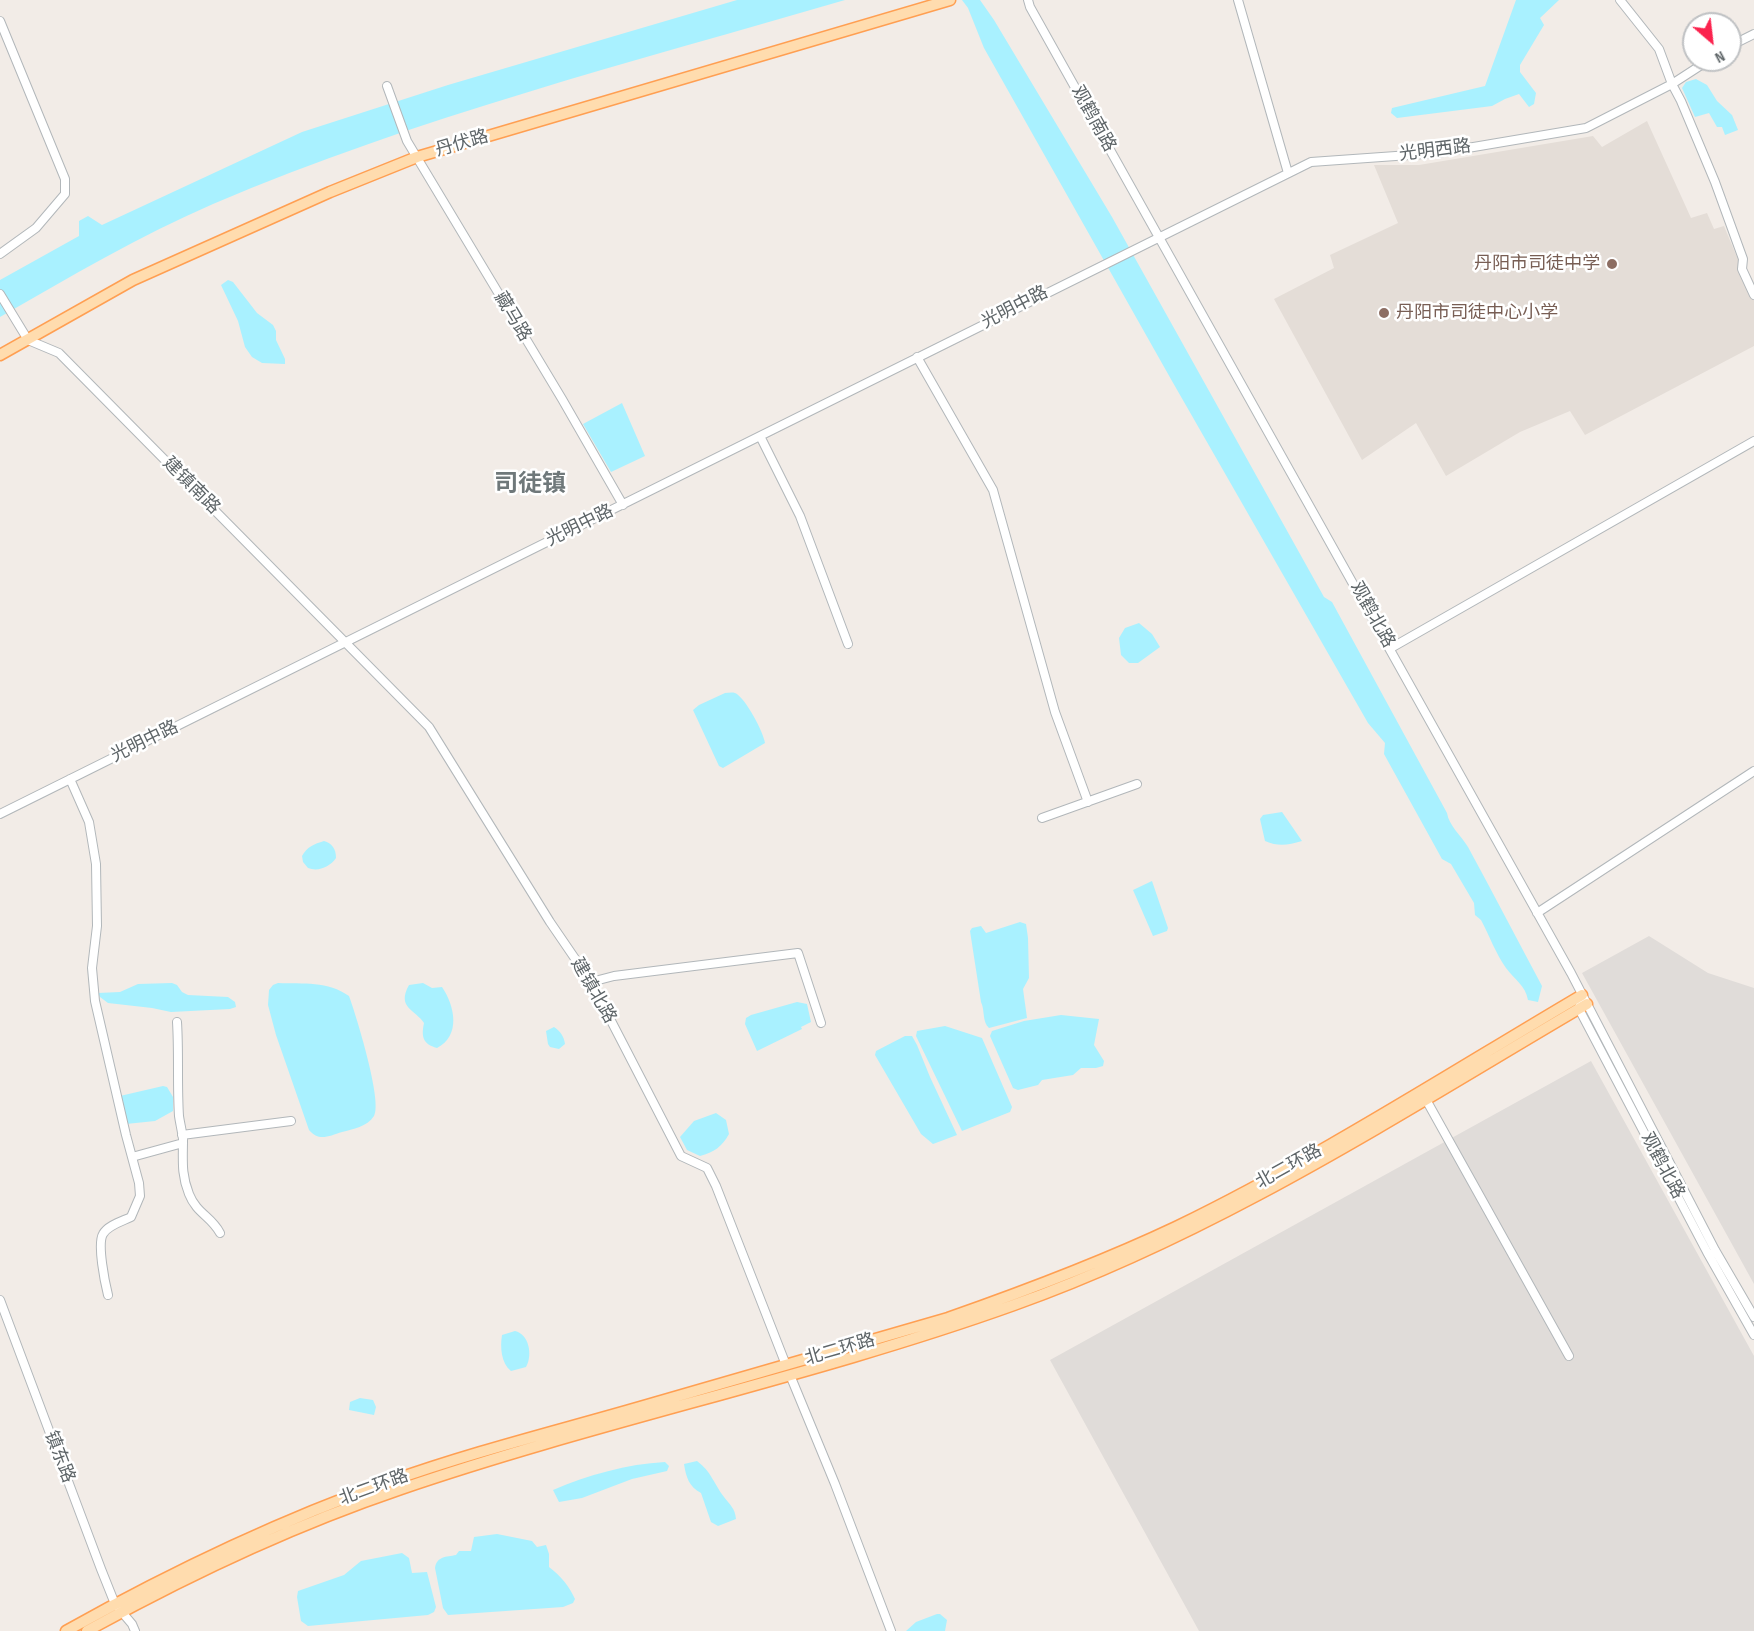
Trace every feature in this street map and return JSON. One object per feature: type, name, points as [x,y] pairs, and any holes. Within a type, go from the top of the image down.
[{"type":"main road","name":"丹伏路","points":[[0,356],[154,271],[330,192],[417,157],[949,0]]},
{"type":"main road","name":"北二环路","points":[[66,1631],[119,1608],[244,1540],[316,1509],[392,1481],[474,1454],[788,1370],[1015,1295],[1085,1267],[1175,1227],[1249,1190],[1423,1095],[1583,1002]]},
{"type":"main road","name":"北二环路","points":[[87,1631],[119,1608]]},
{"type":"street","name":"观鹤南路","points":[[1028,0],[1030,8],[1160,237]]},
{"type":"street","points":[[1238,0],[1288,173]]},
{"type":"street","points":[[1620,0],[1659,49],[1715,182],[1743,259],[1742,269],[1754,295]]},
{"type":"street","points":[[0,21],[65,179],[65,195],[36,228],[0,254]]},
{"type":"street","name":"光明西路","points":[[1160,237],[1311,162],[1438,153],[1586,128],[1672,84],[1690,72]]},
{"type":"street","name":"藏马路","points":[[388,90],[407,141],[623,505]]},
{"type":"street","name":"光明中路","points":[[0,814],[1160,237]]},
{"type":"street","name":"观鹤北路","points":[[1160,237],[1538,913],[1702,1242],[1754,1335]]},
{"type":"street","points":[[0,294],[28,340]]},
{"type":"street","name":"建镇南路","points":[[28,340],[59,353],[347,642]]},
{"type":"street","points":[[917,357],[993,490],[1055,712],[1088,802]]},
{"type":"street","points":[[760,436],[800,516],[848,644]]},
{"type":"street","points":[[1391,648],[1754,441]]},
{"type":"street","name":"建镇北路","points":[[347,642],[429,727],[550,922],[591,982],[681,1156],[707,1168],[831,1474],[891,1631]]},
{"type":"street","points":[[1538,913],[1754,771]]},
{"type":"street","points":[[70,779],[89,822],[96,864],[97,926],[92,968],[95,1001],[139,1183],[140,1196],[131,1217],[109,1228],[103,1233],[100,1242],[103,1274],[108,1295]]},
{"type":"street","points":[[1042,818],[1137,784]]},
{"type":"street","points":[[591,982],[614,976],[798,953],[821,1023]]},
{"type":"street","name":"观鹤北路","points":[[1583,1002],[1754,1317]]},
{"type":"street","points":[[177,1022],[179,1116],[183,1139],[181,1169],[195,1206],[204,1216],[214,1222],[220,1233]]},
{"type":"street","points":[[1423,1095],[1569,1356]]},
{"type":"street","points":[[132,1157],[183,1139],[291,1121]]},
{"type":"street","name":"镇东路","points":[[0,1300],[119,1608],[135,1631]]},
{"type":"shaded area","name":"丹阳市司徒中学","points":[[1647,121],[1691,218],[1707,213],[1714,229],[1724,226],[1754,298],[1754,346],[1585,435],[1570,411],[1520,432],[1446,476],[1416,423],[1362,460],[1274,299],[1334,268],[1330,255],[1398,223],[1374,165],[1419,165],[1593,136],[1602,147]]},
{"type":"shaded area","points":[[1649,936],[1708,973],[1754,988],[1754,1284],[1582,973]]},
{"type":"shaded area","points":[[1591,1061],[1754,1356],[1754,1631],[1199,1631],[1050,1360]]},
{"type":"water","points":[[737,0],[845,0],[526,93],[368,144],[290,173],[213,204],[158,230],[0,317],[0,280],[79,236],[79,221],[88,216],[102,225],[302,132],[448,85]]},
{"type":"water","points":[[962,0],[980,0],[994,20],[1112,217],[1324,597],[1332,602],[1450,822],[1468,847],[1542,986],[1538,1002],[1528,1000],[1522,986],[1506,968],[1481,920],[1475,915],[1474,903],[1451,864],[1442,859],[1384,754],[1385,743],[1368,723],[1172,381],[984,48],[968,8]]},
{"type":"water","points":[[1516,0],[1559,0],[1540,18],[1544,25],[1520,65],[1520,72],[1536,93],[1534,104],[1529,107],[1519,94],[1492,106],[1397,118],[1391,113],[1392,108],[1485,86]]},
{"type":"water","points":[[1696,79],[1707,85],[1717,101],[1732,115],[1738,130],[1725,135],[1722,127],[1717,127],[1709,113],[1695,117],[1682,88],[1686,82]]},
{"type":"water","points":[[228,280],[233,282],[257,313],[273,325],[285,364],[262,363],[252,357],[245,347],[238,321],[221,285]]},
{"type":"water","points":[[622,403],[645,456],[611,472],[583,424]]},
{"type":"water","points":[[1139,623],[1152,634],[1160,647],[1138,663],[1129,663],[1121,655],[1119,638],[1125,628]]},
{"type":"water","points":[[725,693],[735,693],[744,701],[758,724],[765,743],[723,768],[719,766],[693,710]]},
{"type":"water","points":[[1282,812],[1302,841],[1284,845],[1265,841],[1260,819],[1263,815]]},
{"type":"water","points":[[324,841],[333,847],[336,858],[324,868],[308,868],[302,856],[311,846]]},
{"type":"water","points":[[1152,881],[1168,928],[1167,931],[1153,936],[1133,890]]},
{"type":"water","points":[[1020,922],[1026,924],[1028,938],[1029,978],[1023,989],[1027,1018],[989,1028],[985,1023],[970,931],[972,928],[981,926],[986,933]]},
{"type":"water","points":[[172,983],[188,995],[228,997],[235,1002],[236,1007],[171,1012],[108,1003],[98,993],[120,992],[138,984]]},
{"type":"water","points":[[278,983],[324,986],[349,996],[375,1094],[376,1108],[374,1116],[368,1123],[324,1137],[317,1136],[309,1130],[268,1005],[269,990]]},
{"type":"water","points":[[423,983],[432,988],[442,987],[452,1011],[453,1028],[450,1036],[437,1048],[426,1042],[423,1036],[424,1023],[406,1004],[409,985]]},
{"type":"water","points":[[797,1002],[807,1004],[811,1022],[801,1027],[802,1029],[757,1051],[745,1024],[746,1018]]},
{"type":"water","points":[[1061,1015],[1099,1019],[1094,1045],[1104,1061],[1103,1066],[1081,1068],[1073,1075],[1042,1080],[1038,1085],[1018,1090],[1013,1088],[990,1036],[992,1031],[1024,1021]]},
{"type":"water","points":[[945,1026],[982,1038],[1012,1107],[1010,1112],[962,1131],[916,1036],[917,1031]]},
{"type":"water","points":[[554,1027],[561,1034],[565,1044],[559,1049],[550,1047],[548,1044],[546,1031]]},
{"type":"water","points":[[905,1036],[912,1036],[917,1045],[957,1135],[933,1144],[921,1134],[875,1055],[876,1051]]},
{"type":"water","points":[[167,1087],[173,1097],[173,1111],[155,1121],[126,1124],[120,1096]]},
{"type":"water","points":[[716,1113],[726,1120],[729,1134],[720,1146],[700,1156],[687,1150],[680,1137],[694,1121]]},
{"type":"water","points":[[515,1331],[524,1336],[529,1357],[526,1367],[511,1371],[503,1359],[501,1340],[502,1335]]},
{"type":"water","points":[[360,1398],[373,1400],[376,1407],[374,1415],[349,1410],[350,1402]]},
{"type":"water","points":[[697,1461],[709,1473],[732,1507],[736,1519],[718,1526],[711,1522],[701,1493],[691,1485],[686,1473],[684,1464]]},
{"type":"water","points":[[665,1462],[669,1466],[667,1471],[632,1479],[582,1498],[559,1502],[553,1490],[608,1471]]},
{"type":"water","points":[[497,1534],[532,1541],[537,1547],[546,1545],[549,1567],[567,1586],[575,1599],[573,1603],[563,1607],[448,1615],[443,1608],[436,1564],[442,1558],[456,1555],[459,1551],[471,1551],[474,1537]]},
{"type":"water","points":[[402,1553],[409,1558],[412,1573],[427,1572],[436,1607],[434,1612],[428,1615],[308,1626],[301,1621],[298,1591],[344,1575],[361,1561]]},
{"type":"water","points":[[937,1614],[947,1620],[945,1631],[906,1631],[916,1622]]},
{"type":"place","name":"丹阳市司徒中学","points":[[1612,264]]},
{"type":"place","name":"丹阳市司徒中心小学","points":[[1384,313]]},
{"type":"district","name":"司徒镇","points":[[530,485]]}]
